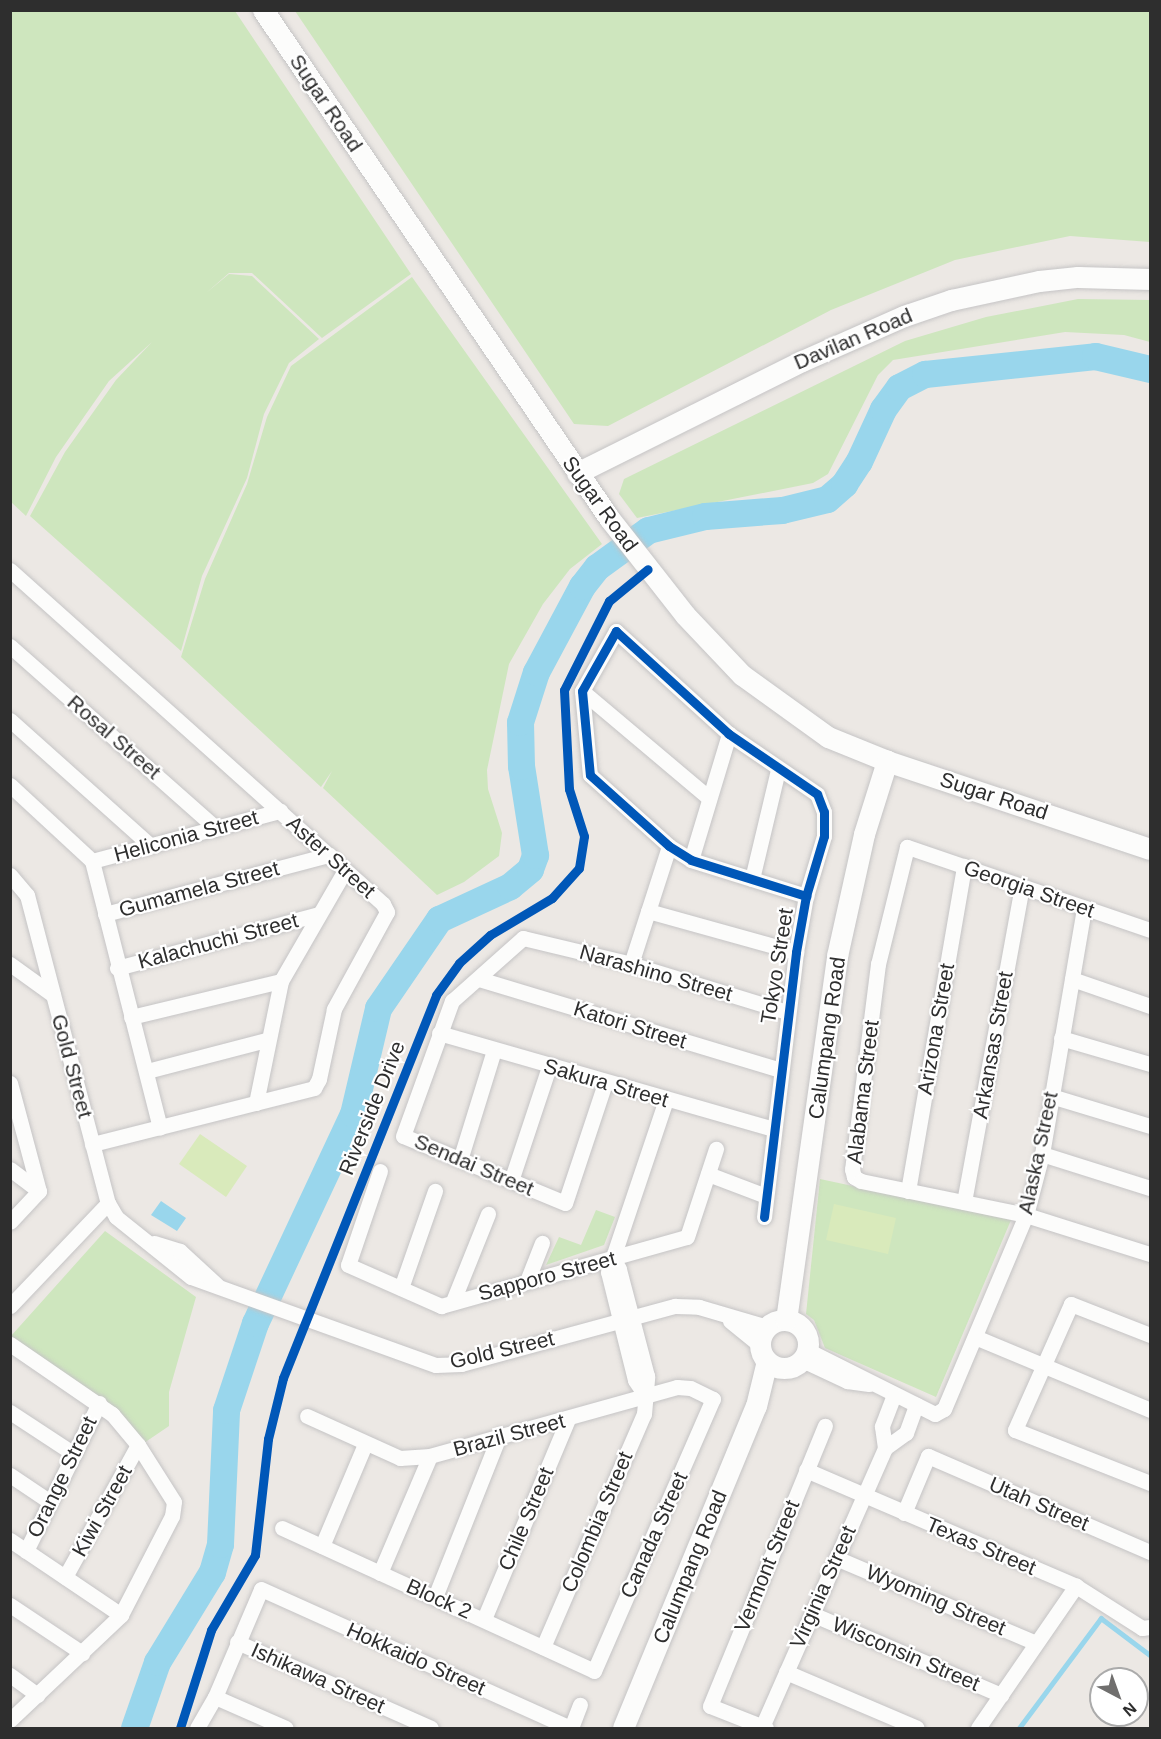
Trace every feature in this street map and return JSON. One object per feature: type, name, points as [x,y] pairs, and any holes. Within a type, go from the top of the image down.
[{"type":"main road","name":"Sugar Road","points":[[263,10],[609,518],[704,637],[742,675],[828,736],[887,761],[1150,849]]},
{"type":"main road","name":"Davilan Road","points":[[577,473],[802,361],[904,316],[951,300],[1039,281],[1088,277],[1150,279]]},
{"type":"main road","name":"Calumpang Road","points":[[623,1728],[756,1406],[772,1344],[837,956],[864,834],[887,761]]},
{"type":"main road","points":[[804,1330],[804,1355],[772,1344],[804,1330]]},
{"type":"street","name":"Aster Street","points":[[10,570],[329,855],[383,904],[387,912],[383,924],[334,1009],[319,1079],[314,1089],[92,1144]]},
{"type":"street","name":"Tokyo Street","points":[[582,691],[616,631],[729,734],[778,770],[817,794],[824,812],[824,836],[806,896],[796,952],[764,1217]]},
{"type":"street","name":"Rosal Street","points":[[10,646],[217,829]]},
{"type":"street","points":[[582,691],[709,798]]},
{"type":"street","points":[[582,691],[590,775],[669,846],[691,860],[806,896]]},
{"type":"street","points":[[10,720],[150,846]]},
{"type":"street","points":[[691,860],[729,734]]},
{"type":"street","points":[[752,879],[778,770]]},
{"type":"street","points":[[10,785],[88,853],[92,861],[117,968],[147,1071],[160,1127]]},
{"type":"street","name":"Heliconia Street","points":[[92,861],[280,811]]},
{"type":"street","points":[[631,964],[669,846]]},
{"type":"street","name":"Georgia Street","points":[[907,847],[1150,930]]},
{"type":"street","name":"Alabama Street","points":[[907,847],[878,964],[852,1169],[854,1177],[908,1191],[1026,1215],[1150,1254]]},
{"type":"street","name":"Gumamela Street","points":[[105,914],[329,855]]},
{"type":"street","name":"Arizona Street","points":[[908,1191],[964,866]]},
{"type":"street","points":[[256,1103],[266,1040],[281,981],[345,870]]},
{"type":"street","name":"Gold Street","points":[[10,874],[27,895],[108,1203],[116,1217],[153,1243],[180,1251],[224,1288],[424,1363],[446,1366],[626,1318],[686,1306],[723,1316],[772,1344]]},
{"type":"street","name":"Arkansas Street","points":[[964,1202],[1022,887]]},
{"type":"street","name":"Alaska Street","points":[[804,1355],[852,1370],[869,1384],[941,1414],[1026,1215],[1042,1154],[1084,908]]},
{"type":"street","points":[[648,911],[796,952]]},
{"type":"street","name":"Kalachuchi Street","points":[[117,968],[318,914]]},
{"type":"street","name":"Narashino Street","points":[[523,938],[631,964],[788,1012]]},
{"type":"street","name":"Sendai Street","points":[[523,938],[452,1001],[403,1136],[565,1203],[605,1083]]},
{"type":"street","points":[[10,964],[53,995]]},
{"type":"street","name":"Katori Street","points":[[479,979],[781,1070]]},
{"type":"street","points":[[1072,979],[1150,1006]]},
{"type":"street","points":[[132,1017],[281,981]]},
{"type":"street","name":"Sakura Street","points":[[439,1033],[605,1083],[774,1129]]},
{"type":"street","points":[[1061,1038],[1150,1064]]},
{"type":"street","points":[[147,1071],[266,1040]]},
{"type":"street","points":[[460,1160],[494,1050]]},
{"type":"street","points":[[511,1181],[549,1066]]},
{"type":"street","points":[[12,1090],[39,1191]]},
{"type":"street","points":[[1051,1096],[1150,1126]]},
{"type":"street","points":[[613,1258],[666,1100]]},
{"type":"street","name":"Sapporo Street","points":[[380,1171],[348,1265],[441,1306],[687,1237],[716,1149]]},
{"type":"street","points":[[1042,1154],[1150,1188]]},
{"type":"street","points":[[10,1169],[39,1191]]},
{"type":"street","points":[[708,1174],[766,1196]]},
{"type":"street","points":[[10,1222],[39,1191]]},
{"type":"street","points":[[401,1288],[435,1191]]},
{"type":"street","points":[[10,1306],[108,1203]]},
{"type":"street","points":[[453,1302],[488,1214]]},
{"type":"street","points":[[527,1281],[542,1243]]},
{"type":"street","name":"Colombia Street","points":[[543,1647],[644,1414],[647,1376],[626,1318],[613,1258]]},
{"type":"street","points":[[1150,1335],[1071,1304],[1015,1430],[1150,1484]]},
{"type":"street","points":[[975,1337],[1150,1410]]},
{"type":"street","points":[[10,1344],[99,1403],[138,1445],[174,1502],[172,1516],[120,1616],[10,1720]]},
{"type":"street","name":"Brazil Street","points":[[307,1416],[400,1458],[430,1456],[500,1434],[568,1419],[676,1387],[690,1388],[713,1399]]},
{"type":"street","name":"Virginia Street","points":[[885,1448],[882,1426],[894,1395]]},
{"type":"street","name":"Canada Street","points":[[594,1671],[713,1399]]},
{"type":"street","name":"Orange Street","points":[[26,1551],[99,1403]]},
{"type":"street","name":"Virginia Street","points":[[764,1728],[786,1672],[885,1448],[906,1433],[916,1405]]},
{"type":"street","points":[[10,1412],[74,1454]]},
{"type":"street","name":"Chile Street","points":[[484,1619],[568,1419]]},
{"type":"street","name":"Vermont Street","points":[[764,1728],[710,1706],[825,1426]]},
{"type":"street","points":[[435,1597],[500,1434]]},
{"type":"street","points":[[322,1546],[365,1444]]},
{"type":"street","name":"Kiwi Street","points":[[65,1577],[138,1445]]},
{"type":"street","points":[[380,1572],[430,1456]]},
{"type":"street","name":"Utah Street","points":[[904,1513],[928,1456],[1150,1552]]},
{"type":"street","name":"Texas Street","points":[[806,1470],[1076,1586],[1142,1628],[1150,1628]]},
{"type":"street","points":[[10,1475],[50,1502]]},
{"type":"street","name":"Block 2","points":[[282,1528],[594,1671]]},
{"type":"street","points":[[10,1540],[120,1616]]},
{"type":"street","name":"Wyoming Street","points":[[836,1558],[1036,1643]]},
{"type":"street","points":[[978,1728],[1076,1586]]},
{"type":"street","name":"Hokkaido Street","points":[[237,1642],[261,1589],[571,1728]]},
{"type":"street","points":[[10,1605],[82,1653]]},
{"type":"street","name":"Wisconsin Street","points":[[812,1614],[1001,1695]]},
{"type":"street","points":[[196,1728],[215,1697],[237,1642]]},
{"type":"street","name":"Ishikawa Street","points":[[237,1642],[431,1728]]},
{"type":"street","points":[[786,1672],[917,1728]]},
{"type":"street","points":[[10,1675],[38,1695]]},
{"type":"street","points":[[215,1697],[286,1728]]},
{"type":"street","points":[[571,1728],[580,1705]]},
{"type":"green space","points":[[11,10],[235,11],[411,274],[322,338],[252,273],[229,273],[206,293],[229,274],[252,276],[319,339],[289,363],[264,414],[247,478],[202,576],[181,651],[30,516],[65,452],[116,380],[152,342],[109,381],[56,457],[26,516],[11,502]]},
{"type":"green space","points":[[295,11],[1150,11],[1150,242],[1070,236],[955,260],[831,310],[608,426],[574,424]]},
{"type":"green space","points":[[412,277],[602,544],[570,569],[543,604],[509,664],[487,770],[488,789],[502,833],[499,856],[464,882],[437,895],[323,788],[332,771],[321,787],[181,657],[205,579],[247,484],[267,417],[291,366]]},
{"type":"green space","points":[[1078,299],[1150,300],[1150,342],[1124,335],[1065,332],[893,360],[878,375],[828,474],[813,483],[637,518],[619,494],[624,479],[905,341],[986,317]]},
{"type":"green space","points":[[200,1134],[247,1166],[226,1197],[179,1164]]},
{"type":"green space","points":[[820,1179],[1011,1220],[936,1397],[825,1348],[814,1320],[806,1314]]},
{"type":"green space","points":[[834,1204],[896,1218],[888,1254],[826,1240]]},
{"type":"green space","points":[[596,1210],[615,1217],[604,1245],[546,1265],[559,1237],[581,1245]]},
{"type":"green space","points":[[105,1231],[196,1297],[169,1392],[169,1426],[144,1443],[123,1415],[11,1336]]},
{"type":"water","points":[[161,1201],[186,1218],[177,1231],[151,1215]]},
{"type":"waterway","points":[[134,1728],[157,1662],[212,1572],[220,1544],[226,1410],[255,1323],[353,1114],[378,1008],[439,919],[510,886],[530,869],[535,855],[521,766],[520,722],[536,672],[582,586],[597,567],[648,530],[705,516],[782,510],[827,499],[844,484],[859,461],[883,409],[899,387],[925,374],[1095,356],[1150,369]]},
{"type":"waterway","points":[[1019,1728],[1101,1618],[1150,1655]]},
{"type":"cycle path","name":"Riverside Drive","points":[[180,1728],[211,1630],[255,1555],[268,1439],[283,1378],[436,995],[459,963],[490,935],[552,898],[579,868],[584,836],[569,789],[564,690],[609,601],[648,569]]},
{"type":"cycle path","points":[[764,1217],[796,952],[806,896],[824,836],[824,812],[817,794],[729,734],[616,631],[582,691],[590,775],[669,846],[691,860],[806,896]]}]
